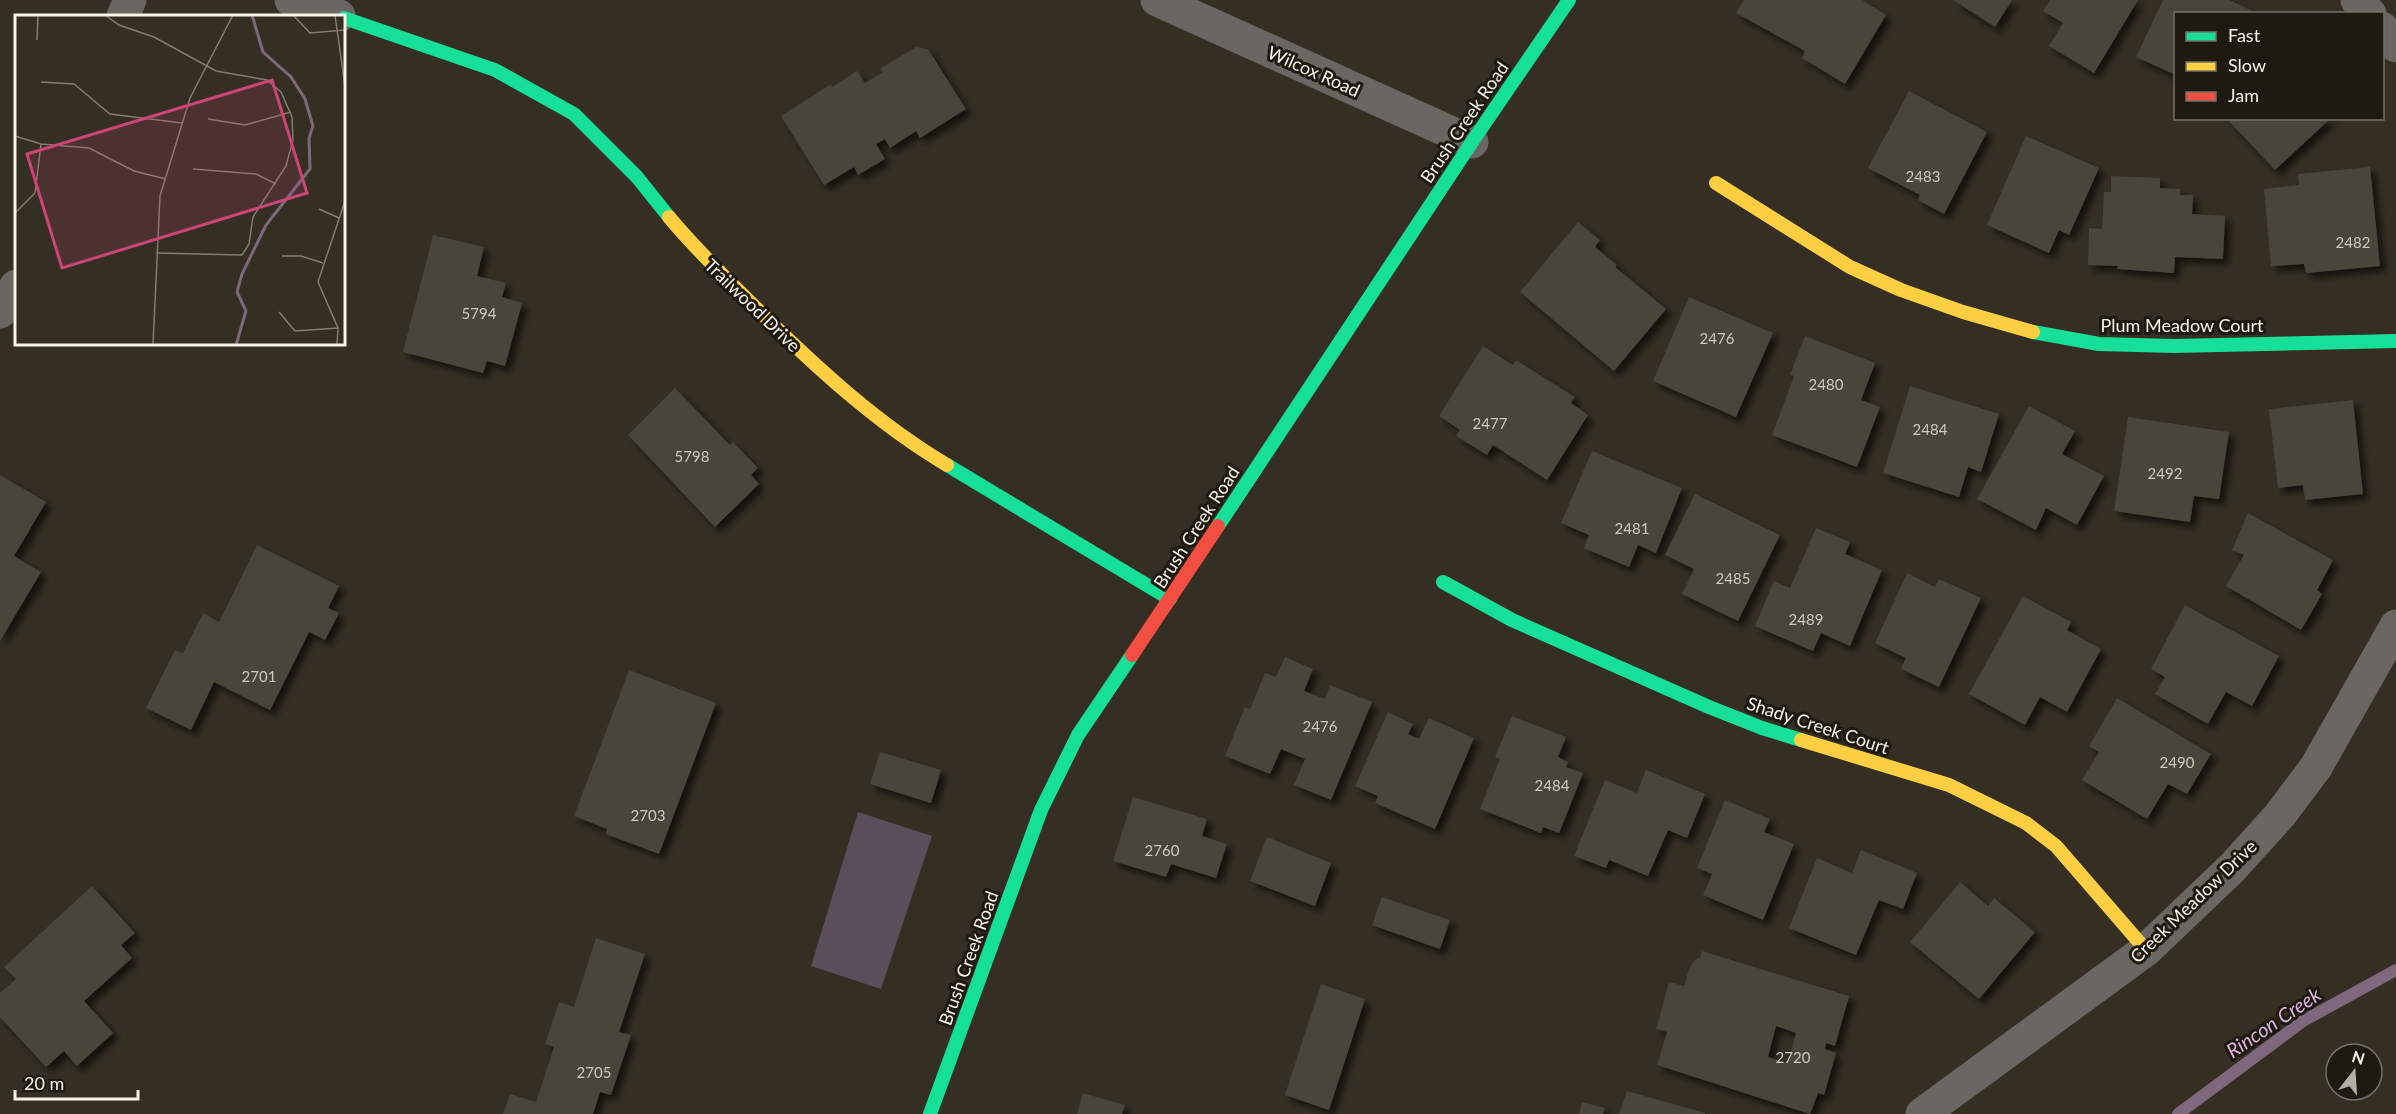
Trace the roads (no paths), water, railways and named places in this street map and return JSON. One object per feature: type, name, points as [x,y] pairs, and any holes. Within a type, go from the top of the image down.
[{"type":"street","points":[[123,15],[130,0]]},
{"type":"street","points":[[291,0],[336,15]]},
{"type":"street","name":"Wilcox Road","points":[[1157,0],[1472,142]]},
{"type":"street","name":"Brush Creek Road","points":[[930,1114],[1041,810],[1078,735],[1569,0]]},
{"type":"street","points":[[2357,0],[2368,12]]},
{"type":"street","name":"Trailwood Drive","points":[[345,18],[495,70],[574,114],[637,177],[693,246],[808,359],[908,442],[1170,599]]},
{"type":"street","points":[[2384,31],[2396,46]]},
{"type":"street","name":"Plum Meadow Court","points":[[1716,183],[1861,272],[1901,290],[1963,312],[2029,331],[2099,344],[2174,346],[2396,341]]},
{"type":"street","points":[[0,312],[15,288]]},
{"type":"street","name":"Shady Creek Court","points":[[1443,582],[1531,630],[1709,707],[1772,731],[1949,786],[1990,804],[2026,824],[2056,846],[2146,950]]},
{"type":"street","name":"Creek Meadow Drive","points":[[1922,1114],[2146,950],[2232,868],[2280,815],[2316,767],[2396,626]]},
{"type":"waterway","name":"Rincon Creek","points":[[2178,1114],[2303,1021],[2396,970]]}]
